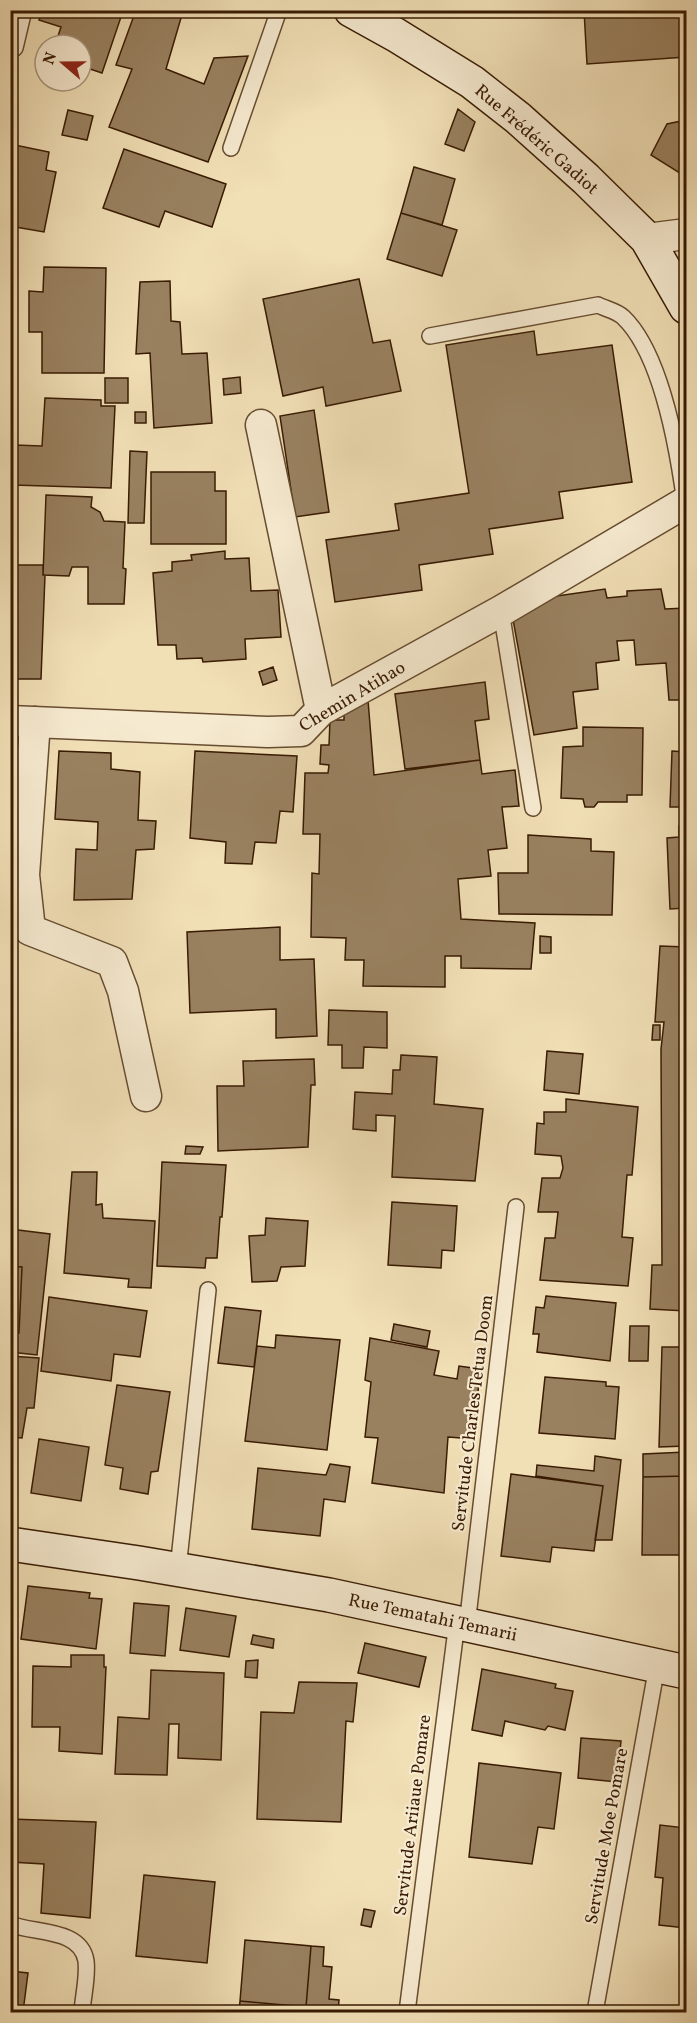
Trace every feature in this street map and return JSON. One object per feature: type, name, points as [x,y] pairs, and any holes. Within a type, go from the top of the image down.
[{"type":"main road","name":"Rue Frédéric Gadiot","points":[[351,10],[472,82],[519,118],[647,239],[687,307]]},
{"type":"main road","name":"Rue Tematahi Temarii","points":[[10,1544],[330,1595],[672,1669]]},
{"type":"street","points":[[647,239],[687,234]]},
{"type":"street","points":[[261,425],[321,710]]},
{"type":"street","name":"Chemin Atihao","points":[[23,722],[268,732],[301,731],[321,710],[501,611],[686,502]]},
{"type":"street","points":[[23,722],[24,875],[20,931],[112,962],[123,991],[146,1096]]},
{"type":"lane","points":[[15,48],[24,10]]},
{"type":"lane","points":[[231,148],[279,10]]},
{"type":"lane","points":[[430,336],[598,305],[621,315],[635,332],[660,383],[686,502]]},
{"type":"lane","points":[[501,611],[532,808]]},
{"type":"lane","name":"Servitude Charles Tetua Doom","points":[[462,1623],[516,1207]]},
{"type":"lane","points":[[178,1569],[208,1290]]},
{"type":"lane","name":"Servitude Ariiaue Pomare","points":[[407,2013],[462,1623]]},
{"type":"lane","name":"Servitude Moe Pomare","points":[[595,2013],[672,1669]]},
{"type":"lane","points":[[10,1924],[70,1938],[81,1946],[86,1962],[82,2013]]},
{"type":"building","points":[[42,10],[114,10],[122,14],[102,73],[93,70],[93,33],[59,33],[61,27],[39,20]]},
{"type":"building","points":[[136,10],[157,10],[181,18],[166,69],[204,84],[214,58],[248,56],[208,162],[109,127],[132,69],[116,65]]},
{"type":"building","points":[[584,10],[686,10],[686,57],[587,64]]},
{"type":"building","points":[[458,109],[475,122],[464,151],[445,144]]},
{"type":"building","points":[[68,110],[93,116],[87,140],[62,135]]},
{"type":"building","points":[[686,120],[686,177],[651,155],[667,124]]},
{"type":"building","points":[[10,144],[49,152],[46,170],[56,172],[44,232],[10,226]]},
{"type":"building","points":[[124,149],[226,184],[212,227],[165,211],[159,227],[103,208]]},
{"type":"building","points":[[414,167],[455,179],[442,225],[401,213]]},
{"type":"building","points":[[401,213],[457,230],[442,276],[387,259]]},
{"type":"building","points":[[44,267],[106,268],[104,373],[42,373],[42,332],[29,332],[29,291],[43,292]]},
{"type":"building","points":[[359,279],[373,343],[390,340],[401,391],[326,406],[323,387],[283,396],[263,299]]},
{"type":"building","points":[[170,281],[171,321],[180,322],[182,354],[207,353],[212,423],[154,428],[150,353],[136,354],[140,282]]},
{"type":"building","points":[[534,331],[537,355],[612,345],[632,482],[559,492],[563,518],[489,529],[493,554],[419,565],[422,590],[335,602],[326,540],[399,530],[395,504],[469,493],[446,345]]},
{"type":"building","points":[[240,377],[241,393],[224,395],[223,379]]},
{"type":"building","points":[[105,378],[128,378],[128,403],[105,403]]},
{"type":"building","points":[[45,398],[101,400],[101,406],[115,406],[111,488],[13,485],[15,445],[42,446]]},
{"type":"building","points":[[314,410],[329,512],[295,517],[280,416]]},
{"type":"building","points":[[135,412],[146,412],[146,423],[135,423]]},
{"type":"building","points":[[130,451],[147,452],[144,523],[128,523]]},
{"type":"building","points":[[151,472],[215,472],[215,491],[226,491],[226,544],[151,544]]},
{"type":"building","points":[[46,495],[92,497],[91,507],[100,512],[104,521],[125,522],[124,604],[88,604],[88,567],[72,567],[69,576],[43,575]]},
{"type":"building","points":[[225,551],[225,559],[249,558],[251,591],[278,590],[281,637],[245,639],[246,659],[203,662],[202,658],[177,659],[176,645],[158,645],[153,573],[172,571],[172,562],[192,560],[191,555]]},
{"type":"building","points":[[10,565],[43,565],[43,575],[45,575],[41,679],[10,679]]},
{"type":"building","points":[[605,589],[607,598],[627,596],[627,591],[661,589],[665,609],[686,608],[686,700],[669,700],[666,663],[636,665],[634,640],[617,641],[619,660],[596,663],[598,689],[573,692],[577,728],[534,735],[512,614],[543,598]]},
{"type":"building","points":[[273,667],[277,680],[263,685],[259,672]]},
{"type":"building","points":[[485,682],[489,719],[475,721],[480,760],[405,769],[395,694]]},
{"type":"building","points":[[344,699],[368,700],[374,775],[480,760],[482,774],[515,770],[519,806],[502,807],[507,848],[488,850],[491,876],[458,879],[461,919],[535,923],[531,969],[461,968],[461,956],[445,956],[445,987],[363,986],[364,960],[345,960],[346,938],[311,937],[312,873],[319,874],[320,834],[303,834],[305,773],[328,773],[329,765],[320,764],[321,745],[329,745],[330,720],[344,720]]},
{"type":"building","points":[[583,727],[643,728],[642,795],[627,795],[627,802],[598,802],[594,807],[585,807],[583,799],[561,798],[563,747],[583,746]]},
{"type":"building","points":[[59,751],[111,753],[111,769],[140,772],[138,820],[156,821],[154,849],[136,850],[132,899],[74,900],[76,849],[97,850],[98,822],[55,819]]},
{"type":"building","points":[[195,751],[297,756],[293,812],[280,811],[276,843],[255,842],[252,864],[225,863],[226,842],[190,838]]},
{"type":"building","points":[[672,751],[686,752],[686,807],[670,807]]},
{"type":"building","points":[[679,826],[686,826],[686,908],[670,909],[667,838],[679,837]]},
{"type":"building","points":[[528,835],[591,839],[591,851],[614,852],[612,915],[499,914],[498,873],[528,873]]},
{"type":"building","points":[[280,927],[280,960],[314,959],[317,1036],[276,1038],[276,1009],[190,1013],[187,932]]},
{"type":"building","points":[[540,936],[551,937],[551,953],[540,953]]},
{"type":"building","points":[[660,946],[686,947],[686,1311],[650,1309],[652,1265],[662,1265],[661,1049],[664,1022],[655,1022]]},
{"type":"building","points":[[329,1010],[387,1012],[387,1048],[364,1047],[363,1068],[342,1068],[342,1045],[328,1045]]},
{"type":"building","points":[[653,1025],[660,1025],[660,1040],[652,1040]]},
{"type":"building","points":[[547,1051],[583,1054],[579,1094],[544,1090]]},
{"type":"building","points":[[401,1055],[437,1057],[434,1104],[483,1109],[475,1181],[392,1177],[395,1116],[376,1115],[376,1131],[353,1129],[355,1092],[392,1094],[393,1070],[400,1070]]},
{"type":"building","points":[[314,1059],[315,1085],[311,1085],[308,1147],[218,1151],[217,1086],[244,1086],[243,1061]]},
{"type":"building","points":[[566,1099],[638,1107],[632,1175],[627,1175],[622,1237],[633,1238],[628,1286],[540,1280],[545,1238],[555,1238],[558,1212],[538,1212],[542,1178],[560,1178],[563,1168],[561,1156],[535,1154],[537,1123],[544,1124],[544,1112],[566,1112]]},
{"type":"building","points":[[186,1146],[203,1147],[200,1154],[185,1154]]},
{"type":"building","points":[[162,1162],[226,1165],[217,1258],[206,1258],[205,1268],[157,1266]]},
{"type":"building","points":[[72,1172],[97,1172],[96,1205],[102,1204],[103,1218],[155,1221],[151,1288],[128,1287],[129,1279],[64,1273]]},
{"type":"building","points":[[392,1202],[457,1206],[454,1251],[442,1250],[441,1268],[388,1265]]},
{"type":"building","points":[[266,1218],[308,1221],[305,1266],[281,1267],[277,1281],[252,1282],[249,1236],[265,1235]]},
{"type":"building","points":[[10,1229],[50,1234],[37,1355],[10,1352],[10,1332],[19,1333],[22,1267],[10,1266]]},
{"type":"building","points":[[10,1266],[22,1267],[19,1333],[10,1332]]},
{"type":"building","points":[[546,1296],[616,1303],[610,1361],[537,1352],[539,1334],[533,1334],[536,1307],[544,1308]]},
{"type":"building","points":[[49,1297],[147,1311],[140,1357],[114,1354],[111,1381],[41,1371]]},
{"type":"building","points":[[225,1307],[261,1311],[254,1367],[218,1363]]},
{"type":"building","points":[[394,1324],[430,1331],[427,1347],[391,1340]]},
{"type":"building","points":[[630,1326],[649,1326],[648,1361],[629,1361]]},
{"type":"building","points":[[276,1335],[340,1340],[327,1450],[245,1441],[257,1346],[275,1348]]},
{"type":"building","points":[[370,1338],[439,1351],[434,1375],[457,1379],[459,1366],[480,1369],[474,1439],[448,1437],[444,1493],[372,1483],[378,1438],[365,1437],[371,1382],[365,1380]]},
{"type":"building","points":[[662,1347],[686,1347],[686,1446],[659,1447]]},
{"type":"building","points":[[10,1356],[39,1358],[34,1408],[27,1408],[22,1438],[10,1437]]},
{"type":"building","points":[[545,1377],[606,1382],[606,1386],[619,1387],[615,1439],[539,1433]]},
{"type":"building","points":[[117,1385],[170,1392],[158,1471],[151,1472],[148,1494],[120,1489],[123,1468],[105,1465]]},
{"type":"building","points":[[39,1439],[89,1447],[81,1501],[31,1493]]},
{"type":"building","points":[[686,1452],[686,1476],[643,1477],[643,1454]]},
{"type":"building","points":[[595,1456],[621,1460],[612,1540],[595,1540],[603,1486],[536,1476],[537,1465],[594,1471]]},
{"type":"building","points":[[330,1464],[350,1467],[345,1502],[324,1499],[320,1536],[252,1529],[258,1468],[326,1475]]},
{"type":"building","points":[[511,1474],[603,1486],[594,1551],[552,1547],[550,1562],[501,1556]]},
{"type":"building","points":[[686,1476],[686,1555],[642,1555],[643,1477]]},
{"type":"building","points":[[28,1586],[90,1593],[89,1598],[102,1599],[96,1649],[21,1639]]},
{"type":"building","points":[[134,1603],[169,1606],[165,1656],[130,1653]]},
{"type":"building","points":[[186,1608],[236,1616],[229,1657],[180,1650]]},
{"type":"building","points":[[253,1635],[274,1639],[273,1648],[251,1644]]},
{"type":"building","points":[[365,1643],[426,1657],[419,1687],[358,1673]]},
{"type":"building","points":[[71,1655],[104,1655],[104,1667],[106,1667],[102,1754],[59,1751],[60,1727],[32,1727],[33,1666],[71,1667]]},
{"type":"building","points":[[258,1660],[257,1678],[245,1677],[246,1661]]},
{"type":"building","points":[[482,1669],[556,1684],[555,1688],[573,1691],[565,1730],[548,1726],[545,1730],[505,1721],[502,1736],[472,1730]]},
{"type":"building","points":[[151,1670],[224,1673],[221,1760],[178,1758],[179,1724],[169,1724],[167,1775],[115,1774],[118,1717],[149,1719]]},
{"type":"building","points":[[299,1682],[357,1683],[353,1722],[346,1721],[341,1822],[257,1819],[261,1712],[294,1713]]},
{"type":"building","points":[[581,1738],[621,1741],[617,1782],[578,1778]]},
{"type":"building","points":[[479,1763],[561,1773],[554,1829],[538,1827],[532,1864],[469,1857]]},
{"type":"building","points":[[10,1819],[96,1822],[90,1918],[41,1913],[44,1864],[10,1862]]},
{"type":"building","points":[[686,1822],[686,1928],[659,1925],[663,1878],[655,1877],[660,1825],[685,1828]]},
{"type":"building","points":[[144,1875],[215,1882],[207,1963],[136,1956]]},
{"type":"building","points":[[364,1909],[375,1911],[371,1927],[361,1925]]},
{"type":"building","points":[[245,1940],[311,1946],[306,2007],[240,2001]]},
{"type":"building","points":[[311,1946],[324,1947],[323,1966],[332,1967],[329,1999],[339,2000],[338,2012],[239,2012],[240,2001],[306,2007]]},
{"type":"building","points":[[10,1971],[28,1973],[23,2012],[10,2012]]}]
